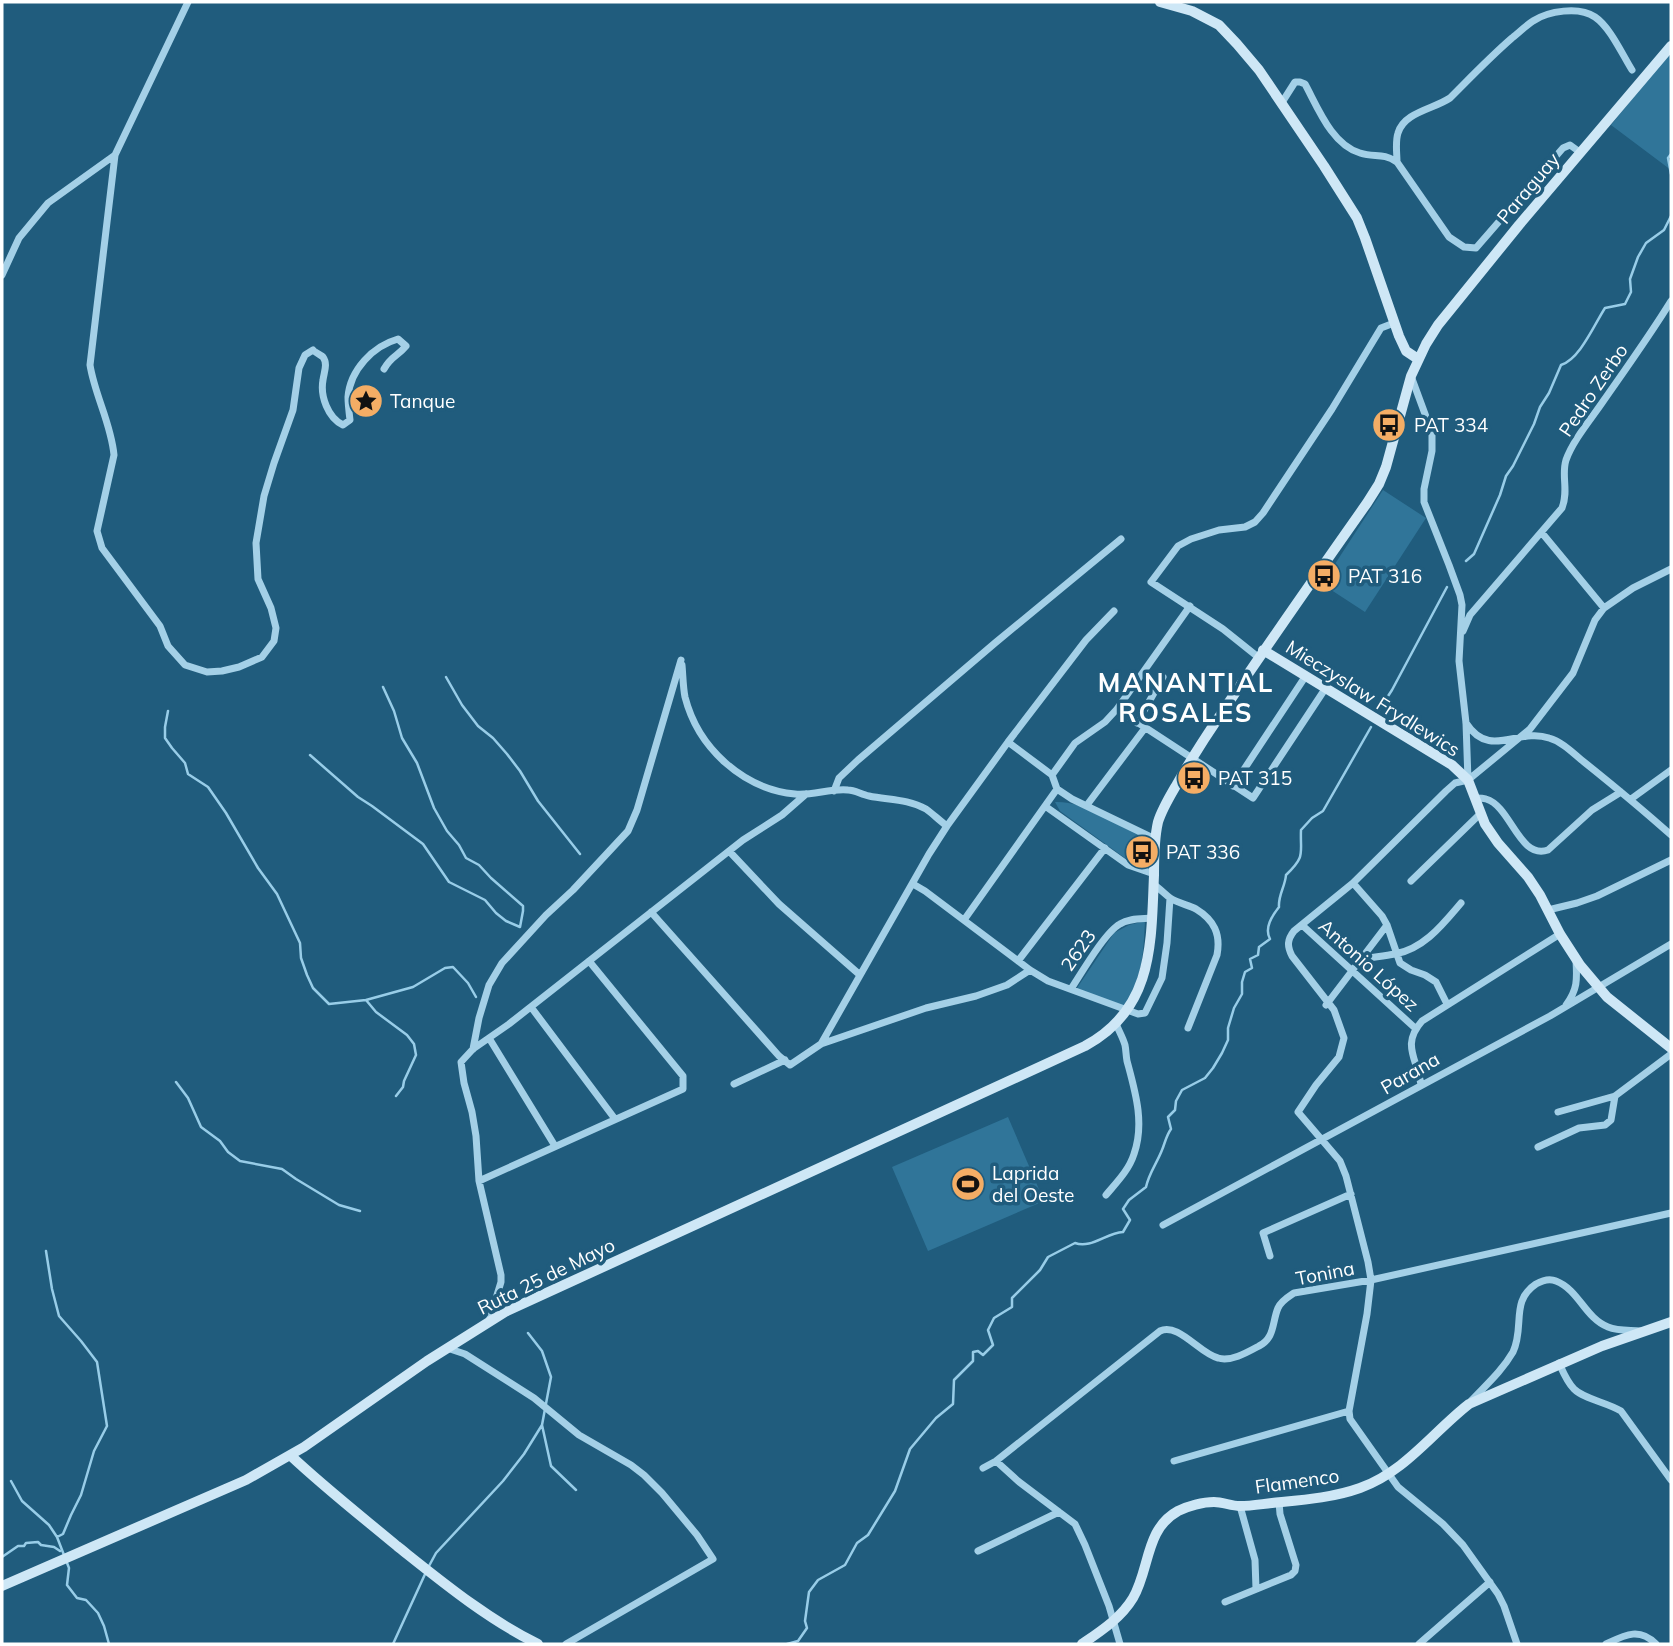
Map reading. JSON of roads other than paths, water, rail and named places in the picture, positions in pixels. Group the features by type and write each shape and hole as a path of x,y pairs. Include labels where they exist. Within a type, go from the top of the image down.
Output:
{"main road":[{"path":"1160,2 1192,11 1219,25 1243,50 1357,218 1406,351 1418,359"},
{"name":"Paraguay","path":"1260,654 1379,484 1411,376 1438,325 1671,46"},
{"name":"Mieczyslaw Frydlewics","path":"1260,654 1305,677 1452,765 1468,780 1485,824 1528,877 1576,959 1598,987 1671,1051"},
{"name":"Ruta 25 de Mayo","path":"2,1586 246,1480 290,1455 489,1321 1102,1037 1127,1011 1146,967 1150,948 1155,839 1159,820 1191,759 1260,654"},
{"name":"Flamenco","path":"1082,1644 1108,1626 1127,1607 1134,1597 1157,1530 1180,1510 1213,1502 1240,1506 1308,1500 1366,1486 1388,1475 1452,1416 1469,1404 1559,1363 1671,1322"},
{"path":"290,1455 325,1488 438,1580 517,1634 538,1644"}],"street":[{"path":"188,2 115,155 90,365 113,443 114,455 97,531 102,548 160,626 168,646 186,665 207,672 239,667 262,657 274,640 276,628 271,608 258,579 256,543 264,496 293,410 299,368 305,355 313,350 322,357 326,367 322,382 324,397 330,413 343,425 350,420 348,396 358,368 385,343 398,339 406,346 399,354 390,358 384,369"},
{"path":"1397,162 1396,140 1398,130 1405,121 1450,98 1533,20 1568,10 1592,15 1604,26 1632,69"},
{"path":"1281,104 1296,82 1305,85 1337,140 1358,153 1388,156 1397,162 1450,237 1464,247 1476,248 1563,148 1570,145 1581,153"},
{"path":"2,275 19,238 48,203 115,155"},
{"name":"Pedro Zerbo","path":"1461,635 1470,615 1562,508 1566,494 1566,461 1571,450 1671,300"},
{"path":"1260,654 1152,582 1178,546 1219,530 1245,527 1255,522 1332,409 1381,328 1394,323"},
{"path":"1411,376 1433,441 1424,502 1462,605 1459,661 1466,723 1468,780"},
{"path":"1542,533 1604,608"},
{"path":"834,791 839,778 858,760 1121,539"},
{"path":"1517,1644 1504,1606 1463,1545 1443,1524 1406,1495 1388,1475 1350,1419 1349,1411 1371,1280 1368,1262 1340,1161 1298,1112 1339,1057 1344,1038 1335,1010 1327,1004 1292,956 1288,947 1289,938 1353,883 1455,783 1468,780 1530,729 1573,673 1595,620 1604,608 1671,569"},
{"path":"1052,775 1075,743 1105,722 1117,709 1190,606"},
{"path":"821,1044 947,826 1086,640 1114,611"},
{"path":"473,1049 489,985 502,963 628,831 637,810 681,660 685,696 691,715 719,757 736,773 771,791 798,795 849,790 914,804 927,810 947,826"},
{"path":"1137,723 1163,677"},
{"path":"1233,786 1305,677"},
{"path":"1117,709 1253,798 1325,689"},
{"path":"1466,723 1474,734 1493,743 1540,736 1558,741 1671,835"},
{"path":"1087,805 1145,729"},
{"path":"1008,742 1052,775 1057,789 1072,799 1155,839"},
{"path":"1631,799 1671,770"},
{"path":"964,920 1057,789"},
{"path":"1475,798 1489,799 1530,849 1541,852 1548,850 1592,810 1622,792"},
{"path":"489,1321 501,1275 479,1181 476,1136 461,1062 473,1049 531,1007 743,839 782,815 806,794"},
{"path":"1045,806 1128,865 1154,879 1170,898 1196,909 1218,933 1217,955 1188,1028"},
{"path":"1411,881 1480,814"},
{"path":"1018,961 1105,848"},
{"path":"729,851 779,904 860,975"},
{"path":"1548,910 1577,904 1597,896 1671,860"},
{"path":"1353,883 1387,925 1400,963 1436,982 1447,1004"},
{"path":"913,884 1048,981 1138,1014 1145,1013 1161,978 1170,898"},
{"path":"1361,958 1396,954 1426,941 1461,903"},
{"path":"651,912 790,1065 821,1044 926,1008 986,993 1007,985 1030,970"},
{"name":"2623","path":"1070,989 1110,932 1131,919 1152,918"},
{"name":"Antonio López","path":"1301,925 1415,1028"},
{"path":"1327,1004 1387,925"},
{"path":"1421,1085 1411,1046 1415,1028 1447,1004 1560,934"},
{"name":"Parana","path":"1163,1225 1565,1007 1671,944"},
{"path":"1565,1007 1577,983 1576,959"},
{"path":"479,1181 683,1089 683,1076 589,961"},
{"path":"531,1007 615,1119"},
{"path":"1106,1195 1124,1174 1134,1155 1139,1135 1134,1083 1116,1024"},
{"path":"489,1038 555,1146"},
{"path":"1558,1112 1615,1096 1671,1051"},
{"path":"734,1084 785,1060"},
{"path":"1538,1147 1579,1128 1605,1125 1611,1120 1615,1096"},
{"path":"1270,1256 1263,1233 1351,1194"},
{"name":"Tonina","path":"983,1468 996,1461 1166,1328 1218,1359 1231,1359 1266,1342 1274,1327 1278,1308 1294,1293 1371,1280 1671,1213"},
{"path":"1469,1404 1506,1364 1517,1342 1522,1297 1528,1289 1543,1280 1559,1281 1573,1292 1591,1316 1602,1324 1610,1328 1644,1331"},
{"path":"447,1348 465,1354 534,1398 579,1435 644,1475 697,1535 713,1559 566,1644"},
{"path":"1559,1363 1569,1382 1580,1394 1609,1404 1620,1411 1671,1480"},
{"path":"1174,1461 1349,1411"},
{"path":"996,1461 1075,1524 1114,1620 1120,1644"},
{"path":"1662,1469 1671,1463"},
{"path":"1225,1602 1295,1571 1296,1564 1280,1514 1279,1502"},
{"path":"1240,1506 1255,1560 1256,1589"},
{"path":"978,1551 1059,1512"},
{"path":"1419,1644 1490,1582"},
{"path":"1606,1644 1622,1636 1634,1634 1648,1636 1656,1644"}],"waterway":[{"path":"1671,154 1668,158 1671,174"},
{"path":"1466,561 1474,554 1506,476 1561,365 1568,362 1580,349 1605,308 1625,304 1631,292 1630,279 1638,257 1646,243 1664,230 1671,216"},
{"path":"1379,710 1447,587"},
{"path":"446,677 462,705 478,726 507,754 538,801 580,854"},
{"path":"310,755 358,797 423,844 449,882 485,900 506,921 520,927 523,906 479,865 466,858 447,831 434,808 417,763 402,738 383,687"},
{"path":"168,711 165,738 185,763 188,774 208,787 277,894 300,943 301,958 313,988 329,1004 366,1000 414,1044 416,1055 403,1087 396,1096"},
{"path":"787,1644 798,1641 807,1628 805,1621 809,1592 818,1580 845,1565 857,1543 868,1535 895,1491 910,1449 936,1418 953,1404 954,1380 973,1361 973,1352 978,1351 983,1355 993,1345 988,1330 994,1318 1012,1307 1012,1298 1040,1270 1048,1257 1075,1243 1087,1244 1123,1232 1130,1220 1123,1209 1129,1200 1146,1187 1171,1129 1168,1117 1175,1110 1182,1090 1205,1078 1228,1040 1228,1028 1242,994 1245,972 1252,968 1250,959 1258,955 1259,947 1270,939 1268,926 1279,907 1286,875 1299,859 1301,830 1323,811 1371,727"},
{"path":"366,1000 413,987 445,968 453,967 468,983 476,997"},
{"path":"176,1082 188,1098 201,1127 240,1161 282,1169 339,1205 360,1211"},
{"path":"46,1251 59,1316 97,1362 107,1426 94,1451 81,1495 63,1534 57,1537"},
{"path":"429,1566 436,1553 503,1481 542,1425 551,1377 542,1351 528,1333"},
{"path":"542,1425 551,1466 576,1490"},
{"path":"11,1481 22,1501 49,1525 57,1537 69,1568 67,1585 77,1598 86,1600 98,1613 109,1644"},
{"path":"2,1557 26,1543 38,1542 60,1551"},
{"path":"393,1644 426,1572"}],"place":[{"name":"Tanque","path":"366,401"},
{"name":"PAT 334","path":"1389,425"},
{"name":"PAT 316","path":"1324,576"},
{"name":"PAT 315","path":"1194,778"},
{"name":"PAT 336","path":"1142,852"},
{"name":"Laprida del Oeste","path":"968,1184"}],"district":[{"name":"MANANTIAL ROSALES","path":"1186,698"}]}
